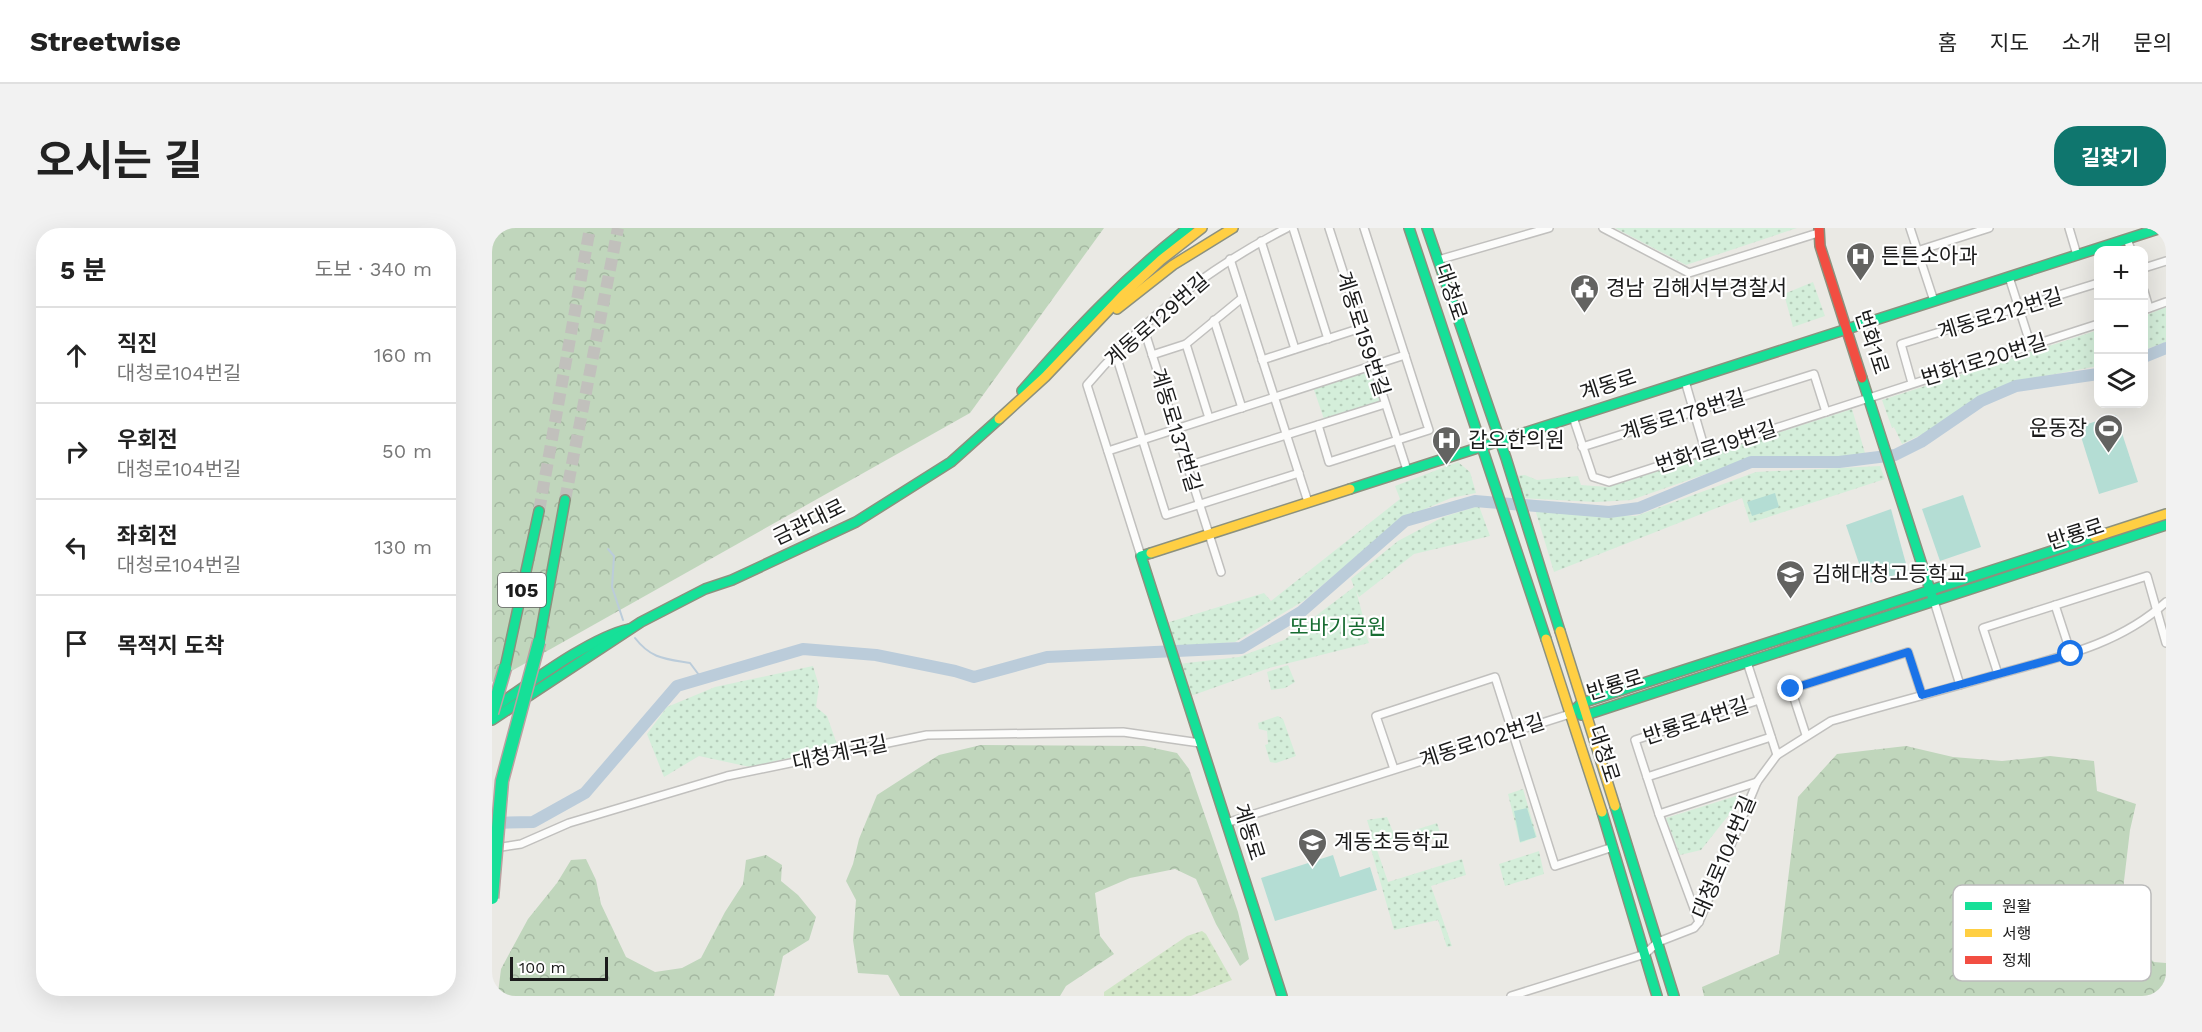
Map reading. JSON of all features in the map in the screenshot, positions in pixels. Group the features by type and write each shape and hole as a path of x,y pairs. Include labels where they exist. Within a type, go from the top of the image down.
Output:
{"main road":[{"name":"금관대로","path":"492,720 641,622 705,589 732,580 856,522 951,462 1045,377 1138,281 1202,228"},
{"path":"1082,337 1167,267 1233,228"},
{"path":"1402,228 1420,262"},
{"name":"대청로","path":"1409,228 1510,526 1613,848 1657,996"},
{"name":"대청로","path":"1428,228 1500,440 1674,996"},
{"name":"계동로","path":"1282,996 1141,556 2077,255 2129,245 2161,228"},
{"name":"금관대로","path":"989,429 1077,327 1113,290 1185,230"},
{"name":"번화1로","path":"1819,230 1847,329 1932,595"},
{"name":"105","path":"492,898 502,781 539,642 565,500"},
{"name":"105","path":"492,711 505,668 539,511"},
{"name":"반룡로","path":"1584,709 1747,662 2166,514"},
{"name":"반룡로","path":"1570,714 1932,595 2166,525"},
{"name":"금관대로","path":"492,711 605,637 615,632 634,628"}],"street":[{"name":"계동로129번길","path":"1141,556 1087,385 1115,352 1143,326 1203,278 1230,259 1287,228"},
{"path":"1293,228 1328,339"},
{"name":"계동로159번길","path":"1329,228 1407,470"},
{"path":"1108,451 1405,355 1364,228"},
{"path":"1436,257 1550,228"},
{"path":"1603,228 1689,273 1819,230"},
{"path":"1910,228 1934,301"},
{"path":"1917,251 1989,228"},
{"path":"2069,228 2077,255"},
{"path":"1261,241 1295,349"},
{"path":"1230,259 1308,502"},
{"path":"2148,267 2166,261"},
{"path":"2009,277 2031,346"},
{"name":"계동로212번길","path":"1912,383 1901,344 2094,284"},
{"name":"계동로137번길","path":"1152,355 1186,344 1242,298"},
{"path":"2148,308 2166,302"},
{"path":"1214,320 1242,408"},
{"name":"번화1로20번길","path":"1869,397 2094,325"},
{"name":"계동로137번길","path":"1143,326 1199,504"},
{"path":"1262,360 1361,328"},
{"path":"1186,344 1209,418"},
{"path":"1115,352 1143,440"},
{"name":"계동로159번길","path":"1318,425 1329,462 1429,430 1405,355"},
{"name":"계동로178번길","path":"1582,447 1814,374 1826,412"},
{"path":"1685,381 1705,450"},
{"name":"번화1로19번길","path":"1582,447 1593,477 1609,482 1869,397"},
{"path":"1187,466 1385,404"},
{"path":"1573,417 1582,447"},
{"name":"계동로137번길","path":"1143,440 1166,515 1299,473"},
{"path":"1199,504 1221,572"},
{"path":"1998,674 1983,628 2147,576 2166,643"},
{"path":"1932,595 1960,685"},
{"name":"대청로104번길","path":"1658,942 1694,928 1699,922 1757,782 1777,755 1806,735 1831,721 2071,654 2116,637 2166,602"},
{"path":"2055,605 2071,654"},
{"path":"1806,735 1791,689 1908,652 1922,695"},
{"path":"1747,662 1777,755"},
{"name":"계동로102번길","path":"1394,769 1376,716 1496,677 1512,732"},
{"name":"반룡로4번길","path":"1699,922 1659,814 1635,740 1759,700"},
{"name":"계동로102번길","path":"1226,823 1570,714"},
{"name":"대청계곡길","path":"492,848 521,844 568,823 727,776 927,735 1123,732 1200,743"},
{"path":"1512,732 1555,866 1613,848"},
{"name":"반룡로4번길","path":"1647,777 1772,737"},
{"path":"1659,814 1757,782"},
{"path":"1511,996 1645,954 1658,942"}],"green space":[{"path":"492,228 1104,228 970,413 492,682"},
{"path":"1615,228 1797,228 1686,265"},
{"path":"1813,282 1825,316 1793,327 1784,294"},
{"path":"2166,307 2166,342 2148,349 2148,314"},
{"path":"2094,331 2094,367 2009,383 1935,428 1902,444 1894,427 1892,428 1882,400"},
{"path":"1372,368 1384,402 1325,422 1313,387"},
{"path":"1852,409 1865,453 1837,458 1752,458 1631,500 1596,502 1520,498 1513,476 1525,475 1537,480 1578,476 1581,485 1608,487"},
{"path":"1458,462 1470,472 1476,493 1451,498 1399,520 1305,600 1235,642 1174,647 1163,624 1264,593 1271,601 1400,499 1395,486"},
{"path":"1880,466 1885,479 1750,523 1742,498 1554,572 1534,506 1574,513 1636,516 1756,472"},
{"name":"또바기공원","path":"1479,506 1490,536 1414,554 1359,597 1356,591 1364,620 1361,621 1369,643 1269,668 1188,697 1178,664 1239,657 1284,640 1354,587 1351,579 1398,541 1443,517"},
{"path":"1288,665 1295,682 1285,688 1271,690 1267,672"},
{"path":"813,666 819,686 816,707 827,716 838,747 750,767 699,756 664,777 647,734 667,707 715,687"},
{"path":"1278,716 1283,719 1296,756 1276,763 1270,762 1265,745 1268,744 1267,731 1259,729 1258,723"},
{"path":"981,745 1144,746 1177,753 1189,769 1238,912 1249,959 1240,966 1216,924 1196,879 1175,869 1130,878 1095,893 1100,936 1114,954 1066,986 1060,996 900,996 888,975 858,973 853,940 856,900 846,881 859,839 877,795 939,755"},
{"path":"1906,746 1953,757 2002,761 2050,756 2094,761 2097,791 2136,804 2130,830 2124,885 1953,885 1953,981 2151,981 2151,960 2166,963 2166,996 1704,996 1702,987 1779,954 1798,797 1837,754"},
{"path":"1523,789 1537,837 1520,843 1508,794"},
{"path":"1739,795 1743,797 1701,850 1680,855 1666,818"},
{"path":"1387,817 1397,842 1377,850 1388,882 1462,859 1466,875 1431,886 1452,946 1447,947 1438,920 1394,930 1369,842 1373,840 1367,820"},
{"path":"1437,823 1441,836 1416,844 1412,831"},
{"path":"1539,851 1544,874 1505,886 1499,864"},
{"path":"766,855 782,865 781,881 798,895 816,917 809,940 783,956 774,996 493,996 498,993 501,969 528,919 557,883 571,860 586,859 596,880 601,904 626,957 655,972 682,968 701,958 725,912 743,884 746,860"},
{"path":"1202,931 1206,934 1232,980 1191,996 1104,996 1104,992 1187,936"}],"shaded area":[{"name":"운동장","path":"2116,415 2138,482 2099,494 2078,427"},
{"path":"1775,493 1779,507 1752,516 1747,502"},
{"path":"1963,495 1981,547 1940,561 1922,509"},
{"path":"1891,509 1908,571 1866,584 1846,525"},
{"path":"1527,808 1536,837 1520,842 1514,811"},
{"path":"1333,855 1340,877 1370,867 1377,890 1275,921 1261,878"}],"waterway":[{"path":"2148,355 2166,348"},
{"path":"492,823 533,822 585,793 677,686 803,649 876,655 974,677 1047,657 1241,648 1301,612 1405,521 1475,501 1609,512 1639,508 1751,462 1839,462 1895,455 1921,442 1981,401 2016,386 2094,375"},
{"path":"608,549 614,556 612,587 623,620"},
{"path":"635,638 653,654 690,663 702,679"}],"tunnel":[{"path":"539,511 590,228"},
{"path":"565,500 618,228"}],"traffic: fast":[{"path":"1022,391 1101,305 1143,265 1188,228"},
{"path":"1409,228 1546,639"},
{"path":"1427,228 1506,458 1560,631"},
{"path":"1350,489 2161,228"},
{"path":"1862,378 1932,596"},
{"path":"492,720 641,622 705,589 732,580 856,522 951,462 999,419"},
{"path":"539,642 565,500"},
{"path":"505,668 539,511"},
{"path":"1581,715 2166,525"},
{"path":"1570,714 1582,703 2095,537"},
{"path":"1151,553 1141,556 1282,996"},
{"path":"492,709 578,652 613,634 629,629"},
{"path":"492,898 502,781 539,642"},
{"path":"492,713 505,668"},
{"path":"1615,806 1674,996"},
{"path":"1602,812 1657,996"}],"traffic: slow":[{"path":"999,419 1045,377 1123,295 1161,260 1202,228"},
{"path":"1117,309 1173,265 1233,228"},
{"path":"1151,553 1350,489"},
{"path":"2095,537 2166,514"},
{"path":"1560,631 1615,806"},
{"path":"1546,639 1602,812"}],"traffic: jam":[{"path":"1819,228 1820,246 1862,378"}],"place":[{"name":"튼튼소아과","path":"1860,282"},
{"name":"경남 김해서부경찰서","path":"1585,314"},
{"name":"운동장","path":"2108,454"},
{"name":"갑오한의원","path":"1447,466"},
{"name":"김해대청고등학교","path":"1791,600"},
{"name":"계동초등학교","path":"1313,868"}],"route":[{"path":"1791,689 1908,652 1922,695 2071,654"}]}
